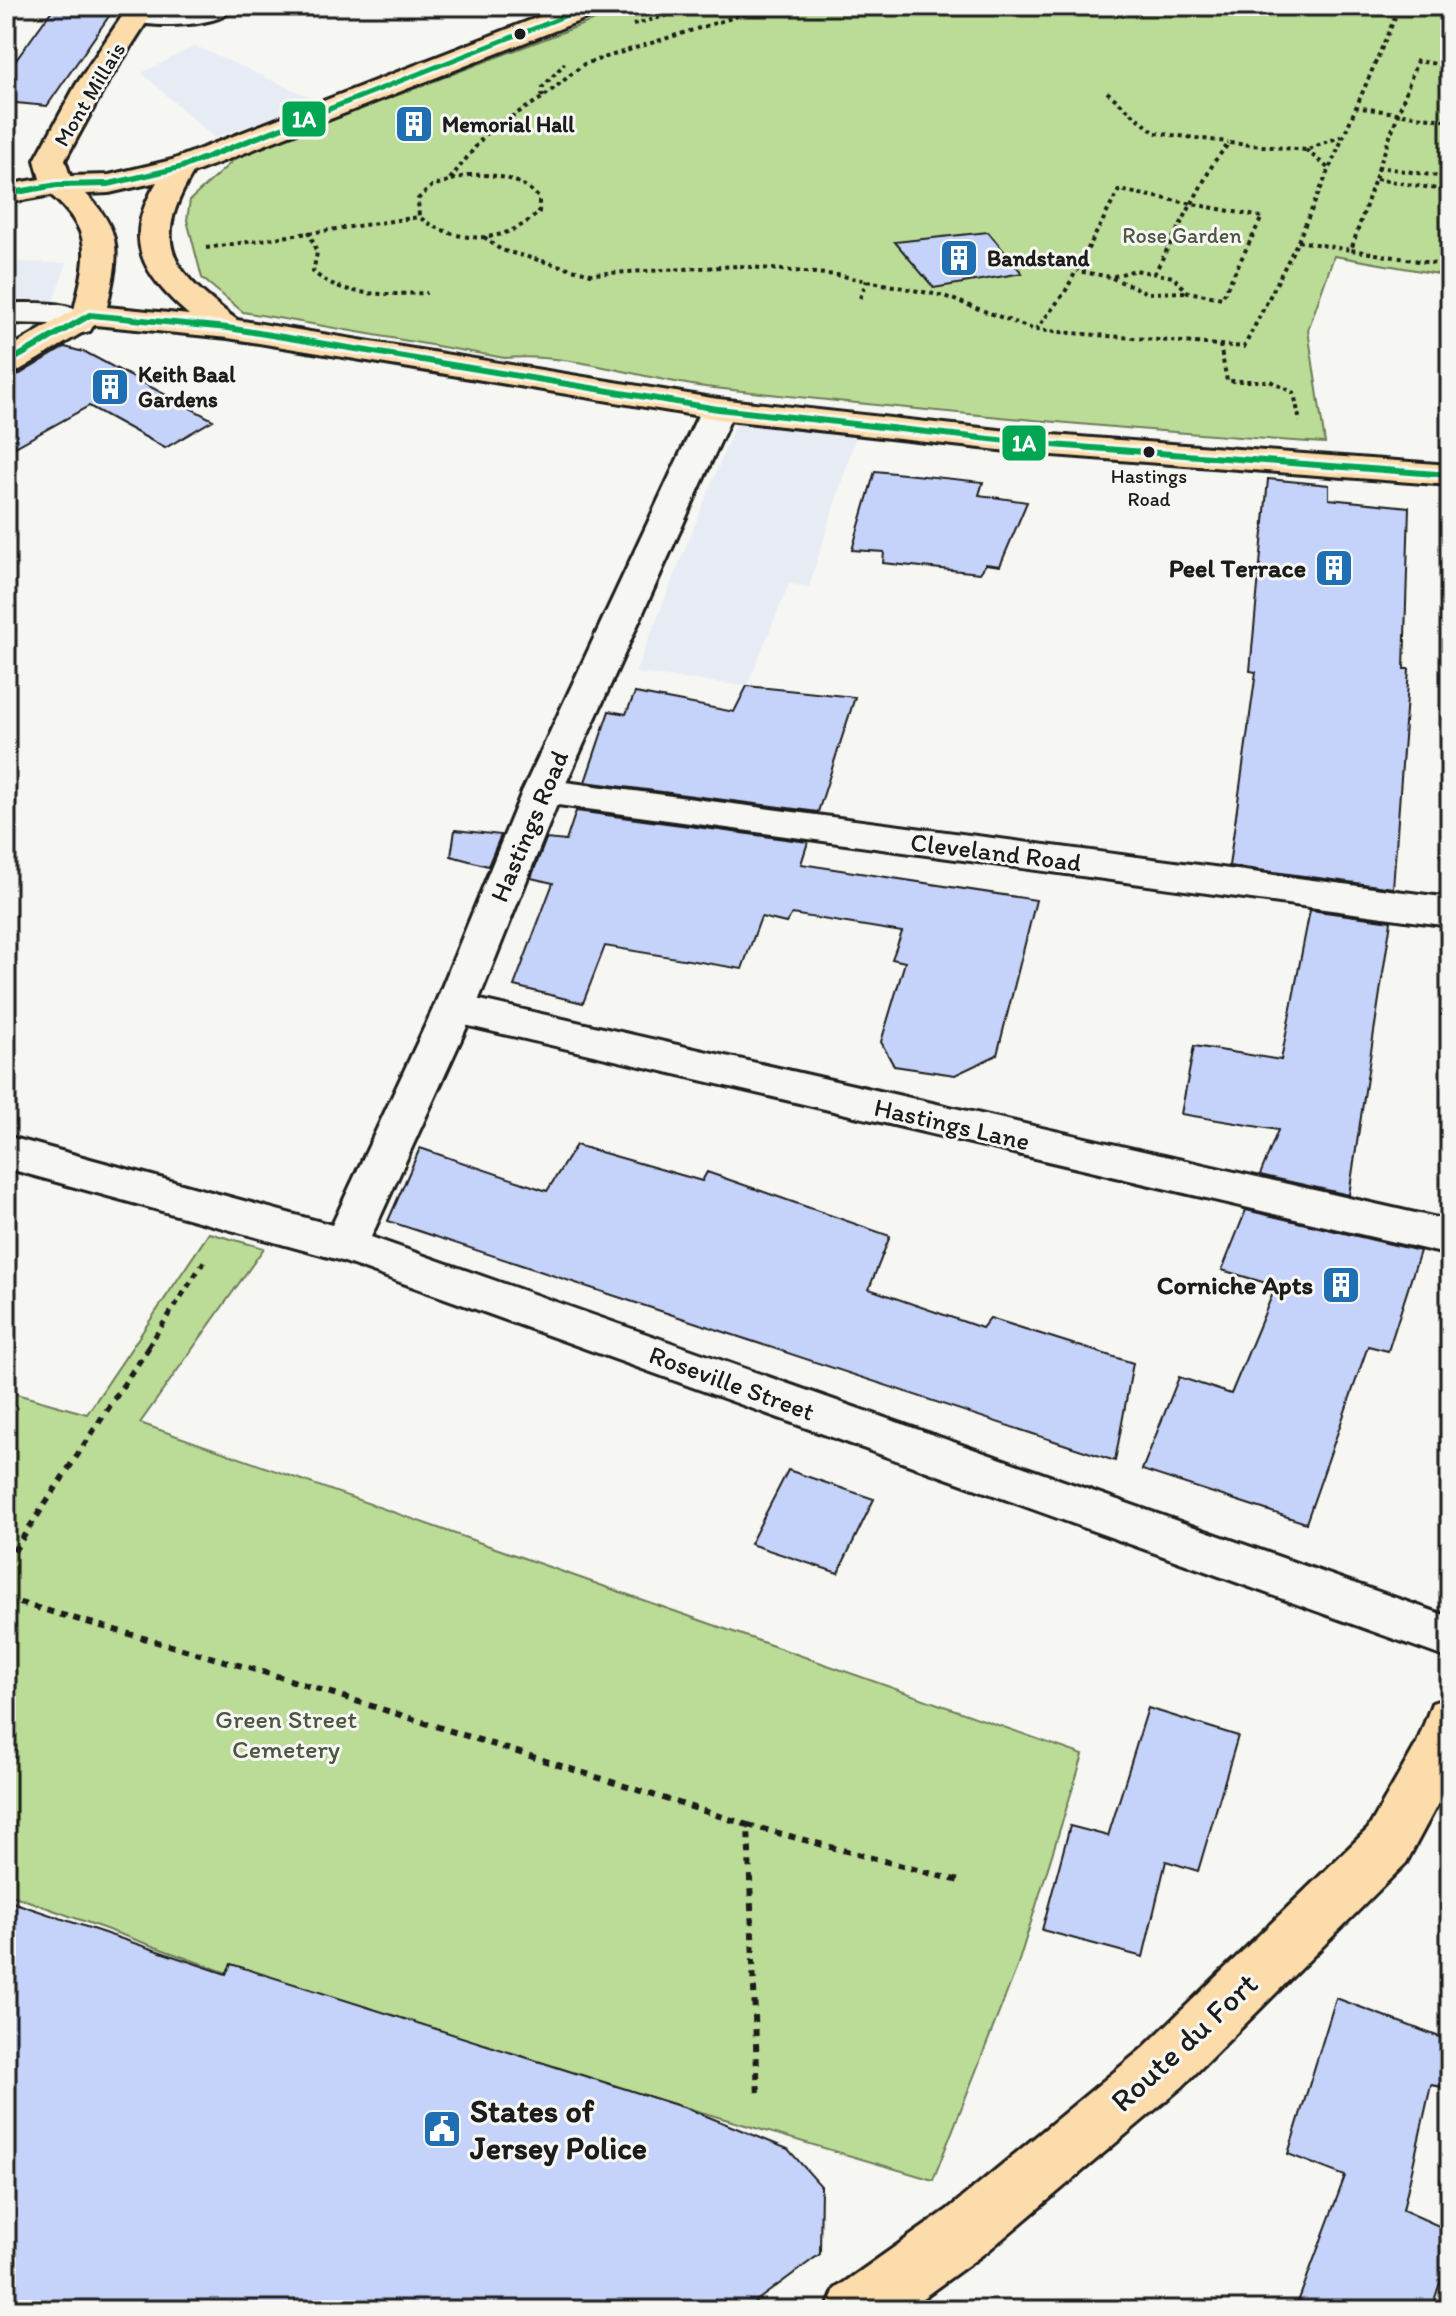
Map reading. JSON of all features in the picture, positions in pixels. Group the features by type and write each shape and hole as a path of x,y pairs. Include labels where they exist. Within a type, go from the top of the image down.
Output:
{"main road":[{"path":"140,11 201,15 222,6"},
{"path":"6,194 57,185 109,184 182,167 592,6"},
{"name":"Mont Millais","path":"57,185 50,160 91,85 140,11"},
{"path":"182,167 160,198 152,222 156,258 177,292 228,328"},
{"path":"6,364 83,320 103,251 98,225 84,206 57,185"},
{"path":"6,313 228,328 718,409 1026,443 1450,475"},
{"name":"Hastings Road","path":"345,1245 454,1009 542,792 718,409"},
{"name":"Cleveland Road","path":"542,792 1450,912"},
{"name":"Hastings Lane","path":"454,1009 1450,1238"},
{"name":"Roseville Street","path":"6,1152 345,1245 1450,1638"},
{"name":"Route du Fort","path":"856,2310 968,2230 1163,2067 1387,1846 1441,1748 1450,1719"}],"path":[{"path":"450,179 488,131 542,98 584,64 770,6"},
{"path":"484,237 501,250 591,274 739,266 867,280 944,296 1035,330 1244,347 1298,241 1400,6"},
{"path":"1351,250 1417,61 1450,66"},
{"path":"1107,92 1155,133 1306,150 1342,136"},
{"path":"1355,107 1450,121"},
{"path":"449,119 488,131"},
{"path":"1154,274 1214,162 1229,143"},
{"path":"1306,150 1328,168"},
{"path":"1379,167 1450,178"},
{"path":"481,174 520,181 539,198 539,212 531,222 516,231 484,237 450,236 432,229 419,217 418,199 432,186 450,179 481,174"},
{"path":"1376,179 1450,191"},
{"path":"1035,330 1065,292 1119,190 1262,217 1222,298 1188,292 1161,296 1127,289 1111,277"},
{"path":"156,258 309,231 419,217"},
{"path":"309,231 317,253 313,272 325,285 356,292 427,293"},
{"path":"1298,241 1450,266"},
{"path":"1077,271 1111,277 1135,270 1173,277 1188,292"},
{"path":"860,298 867,280"},
{"path":"1220,345 1227,381 1270,381 1294,393 1306,463"},
{"path":"6,1563 233,1216"},
{"path":"6,1599 277,1676 748,1825 959,1881"},
{"path":"748,1825 758,2098"}],"shaded area":[{"path":"195,46 319,101 214,138 142,73"},
{"path":"6,262 67,263 52,305 6,305"},
{"path":"736,423 856,436 809,587 789,584 747,686 635,673"}],"green space":[{"name":"Rose Garden","path":"631,6 1450,6 1450,276 1334,256 1308,330 1325,443 943,412 688,384 557,359 505,358 243,312 202,278 187,220 190,200 238,156"},
{"name":"Green Street Cemetery","path":"209,1233 264,1248 140,1423 1083,1755 1017,1967 933,2180 230,1974 6,1893 6,1391 87,1414"}],"building":[{"path":"55,6 116,6 47,106 6,102 6,74"},
{"name":"Bandstand","path":"988,232 1022,273 934,288 895,242"},
{"name":"Keith Baal Gardens","path":"65,347 87,353 213,420 165,448 89,406 6,452 6,377 20,374"},
{"path":"875,471 983,482 979,495 1027,502 1000,566 986,564 980,573 883,563 884,552 852,550"},
{"path":"1268,479 1329,485 1329,499 1409,507 1404,669 1409,669 1393,888 1229,866 1256,672 1250,671"},
{"path":"747,686 855,697 818,812 585,782 609,711 626,714 635,693 734,712"},
{"path":"576,811 808,842 801,864 1036,900 997,1055 955,1075 894,1066 881,1042 905,962 892,959 902,932 792,914 786,923 761,917 742,969 605,946 583,1003 514,986 553,883 531,878 546,839 566,841"},
{"path":"455,830 501,835 488,866 451,856"},
{"path":"1310,910 1391,921 1349,1195 1260,1175 1278,1130 1181,1114 1194,1046 1281,1060"},
{"path":"576,1145 702,1181 707,1172 890,1236 869,1289 982,1328 990,1318 1133,1363 1115,1461 388,1221 420,1148 547,1191"},
{"path":"1246,1210 1420,1251 1388,1351 1368,1346 1306,1523 1142,1470 1179,1377 1231,1394 1276,1286 1222,1270"},
{"path":"788,1470 874,1499 838,1573 750,1544"},
{"path":"1148,1708 1238,1736 1198,1871 1166,1861 1143,1957 1042,1930 1070,1826 1108,1836"},
{"name":"States of Jersey Police","path":"6,1900 226,1974 231,1964 689,2109 788,2149 821,2186 820,2254 744,2310 6,2310"},
{"path":"1336,1998 1450,2041 1442,2087 1431,2085 1403,2210 1450,2231 1450,2252 1431,2310 1295,2310 1345,2176 1288,2154"}],"transit line":[{"name":"1A","path":"6,194 57,185 109,184 182,167 592,6"},
{"name":"1A","path":"6,364 89,315 228,328 718,409 1026,443 1450,475"}],"place":[{"name":"Memorial Hall","path":"414,124"},
{"name":"Bandstand","path":"959,258"},
{"name":"Keith Baal Gardens","path":"110,387"},
{"name":"Hastings Road","path":"1149,452"},
{"name":"Peel Terrace","path":"1334,568"},
{"name":"Corniche Apts","path":"1341,1285"},
{"name":"States of Jersey Police","path":"442,2129"}]}
